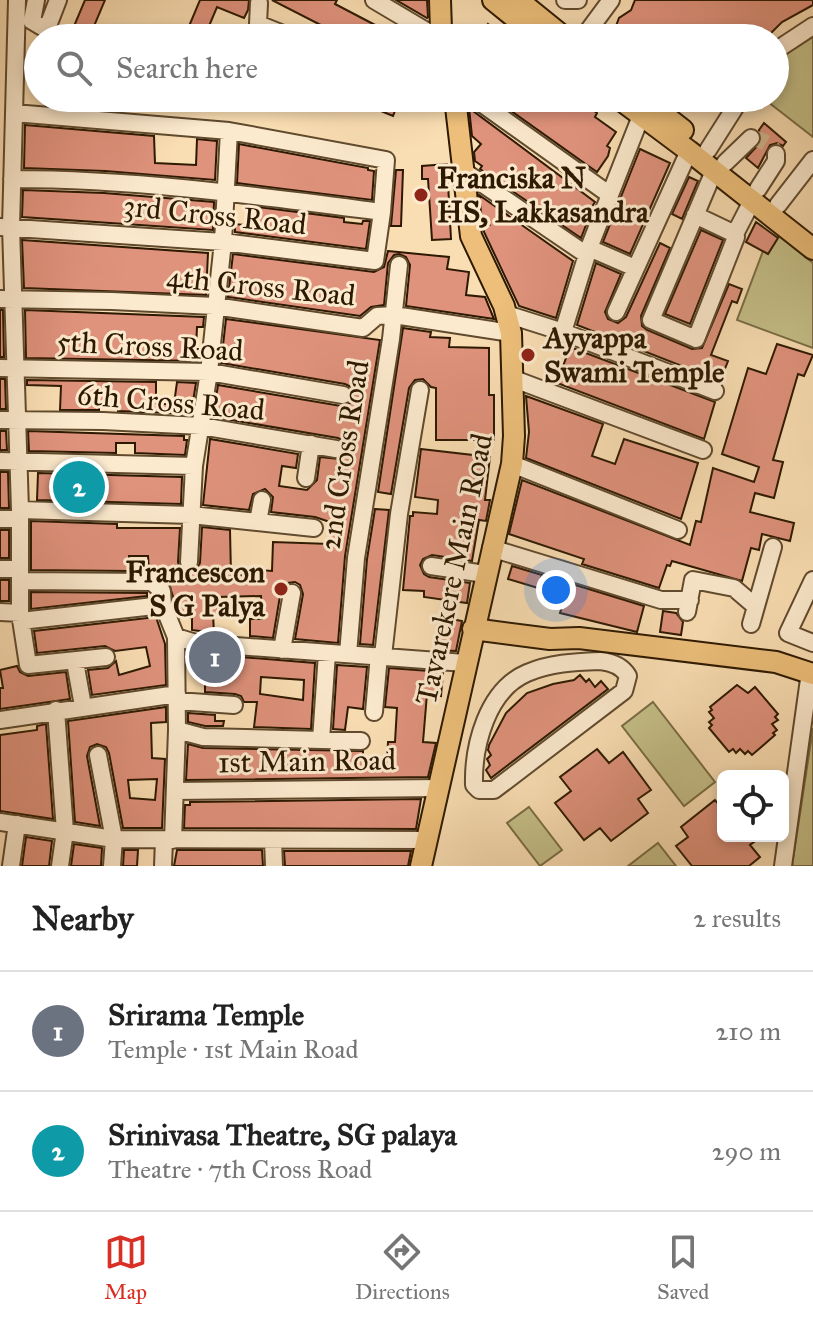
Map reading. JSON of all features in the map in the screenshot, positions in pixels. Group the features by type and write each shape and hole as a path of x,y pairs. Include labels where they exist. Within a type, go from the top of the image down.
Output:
{"main road":[{"path":"440,0 441,24"},
{"path":"448,0 449,24"},
{"path":"493,0 523,24"},
{"path":"518,0 557,24"},
{"name":"Tavarekere Main Road","path":"421,866 512,464 514,379 509,323 471,236 462,170 459,112"},
{"path":"648,112 755,195 813,249"},
{"path":"755,195 778,205 813,233"},
{"path":"474,624 550,639 575,637 600,651 776,662 811,673"}],"street":[{"path":"17,0 14,113 6,227 8,419 18,461 22,662 75,662 106,657"},
{"path":"36,0 32,21 37,24"},
{"path":"49,24 58,0"},
{"path":"374,0 414,24"},
{"path":"565,0 578,0"},
{"path":"590,24 611,0"},
{"path":"258,24 259,3"},
{"path":"789,42 813,26"},
{"path":"479,112 610,195"},
{"path":"563,332 588,252 639,112"},
{"path":"616,312 635,268 699,150 730,112"},
{"path":"8,176 227,192 382,212 386,160 229,131 14,113"},
{"path":"189,562 194,466 209,372 223,242 229,131"},
{"path":"751,138 719,167 695,215 651,320 696,339 735,234 776,160 776,154"},
{"path":"778,205 813,160"},
{"path":"462,170 588,252 635,268"},
{"name":"3rd Cross Road","path":"6,227 223,242 375,261 382,212"},
{"path":"695,215 735,234"},
{"name":"2nd Cross Road","path":"348,654 356,558 399,265"},
{"name":"4th Cross Road","path":"7,298 214,306 363,328 377,316 394,315 509,323 563,332 715,391"},
{"name":"5th Cross Road","path":"8,368 209,372 343,395"},
{"path":"514,379 703,450"},
{"path":"374,712 399,514 420,390"},
{"name":"6th Cross Road","path":"8,419 201,426 336,449"},
{"path":"306,478 311,444"},
{"path":"0,461 194,466"},
{"path":"512,464 678,530"},
{"path":"258,522 262,500"},
{"path":"0,519 20,514 191,515 314,528"},
{"path":"751,624 773,547"},
{"path":"491,548 688,606 693,580 734,588 755,606"},
{"path":"431,566 485,574"},
{"path":"0,569 20,575 152,582 162,591 163,605 176,637 177,698 176,791 163,866"},
{"path":"813,580 788,633 813,643"},
{"path":"282,650 292,593"},
{"path":"0,612 20,617 163,605"},
{"path":"176,637 196,643 465,663"},
{"path":"575,637 576,662"},
{"path":"600,651 610,662 624,669 628,676 624,691 494,790 479,790 474,785 473,761 482,726 499,696 523,674 556,664 576,662 600,651"},
{"path":"321,740 327,653"},
{"path":"75,662 83,706"},
{"path":"783,866 811,673"},
{"path":"0,720 83,706 177,698 234,705"},
{"path":"56,710 65,831 60,866"},
{"path":"177,730 203,737 361,741"},
{"path":"98,755 114,839 112,866"},
{"name":"1st Main Road","path":"176,791 438,788"},
{"path":"11,866 9,823 114,839 427,840"},
{"path":"273,840 274,866"}],"shaded area":[{"path":"813,35 813,137 781,112 789,112 789,50"},
{"path":"779,235 813,263 813,348 737,320 763,251 768,254"},
{"path":"653,702 715,782 684,806 622,726"},
{"path":"813,728 813,866 792,866"},
{"path":"529,807 562,850 540,866 507,823"},
{"path":"658,843 676,866 628,866"}],"building":[{"path":"85,0 105,0 95,24 75,24"},
{"path":"200,0 249,0 244,18 217,7 210,24 190,24"},
{"path":"272,0 337,0 335,4 373,24 319,24"},
{"path":"396,0 427,0 428,17 427,18"},
{"path":"635,0 813,0 813,5 780,24 617,24 619,18 631,10"},
{"path":"469,112 474,112 595,202 582,222 586,225 581,238 480,169 482,166 475,161 474,152 481,144 472,136"},
{"path":"513,112 597,113 595,117 616,132 607,146 610,148 608,156 597,172"},
{"path":"764,123 786,142 783,146 777,143 770,145 758,168 746,158 761,142 759,130"},
{"path":"25,125 154,136 155,163 196,165 197,139 217,141 215,180 24,168"},
{"path":"239,144 368,168 374,171 372,200 237,183"},
{"path":"640,149 670,163 630,254 603,242"},
{"path":"447,164 451,239 432,240 428,179 422,179 422,166"},
{"path":"396,170 403,170 401,226 391,226"},
{"path":"689,177 698,181 682,219 672,214"},
{"path":"23,190 214,202 213,230 22,217"},
{"path":"479,195 573,261 556,318 519,306 484,232 483,227 489,225 482,221"},
{"path":"258,207 344,218 344,222 362,224 363,221 370,221 366,249 235,232 235,224 255,226"},
{"path":"756,222 778,238 768,254 746,242"},
{"path":"701,230 723,240 690,324 665,314"},
{"path":"22,240 208,253 206,295 24,288"},
{"path":"660,243 670,248 641,316 642,326 647,330 692,349 702,348 729,284 742,289 737,303 732,301 711,355 728,361 720,381 577,325 596,263 621,274 605,312 608,319 618,323 626,317"},
{"path":"388,251 449,257 447,269 469,272 466,295 485,297 494,319 406,306 410,265 406,257 399,254 388,263 384,305 371,307 360,316 228,297 233,254 374,272 384,267"},
{"path":"0,310 3,310 4,357 0,357"},
{"path":"25,310 204,317 203,327 197,327 199,361 26,358"},
{"path":"226,319 380,340 345,556 338,643 295,639 303,594 300,585 295,582 288,583 281,590 273,638 250,636 250,619 262,619 261,596 217,597 218,614 213,614 214,633 192,630 192,618 180,618 167,578 149,571 148,556 129,556 129,571 31,570 31,521 117,524 117,528 180,528 178,562 180,568 188,573 195,571 200,563 202,527 230,530 231,575 260,575 260,570 272,571 273,542 330,544 330,522 315,517 271,512 273,497 265,489 253,494 249,510 203,505 210,439 298,454 296,468 282,466 279,486 307,490 317,480 320,457 339,459 347,450 344,441 338,438 213,417 218,385 341,406 351,403 354,396 351,387 345,384 221,363"},
{"path":"403,328 431,332 430,337 450,338 449,347 489,348 489,395 494,395 494,440 436,440 436,388 423,379 415,380 409,388 391,494 378,492"},
{"path":"777,344 813,355 804,376 798,374 773,460 783,462 774,498 755,493 750,512 794,523 790,541 762,534 759,550 751,548 742,581 672,561 670,566 667,565 659,588 582,564 584,559 509,534 522,480 690,545 696,521 701,522 713,468 754,482 759,467 722,454 748,368 766,374"},
{"path":"570,347 715,402 704,439 557,383"},
{"path":"0,379 5,379 6,409 0,409"},
{"path":"27,380 156,382 156,404 174,404 177,382 196,383 191,414 118,411 118,402 99,402 99,410 60,410 61,386 27,385"},
{"path":"526,396 603,424 592,456 615,464 624,439 698,463 681,519 526,458 529,432"},
{"path":"0,431 6,431 7,450 0,450"},
{"path":"28,431 184,436 187,440 185,455 135,453 135,443 116,443 116,453 29,451"},
{"path":"421,449 490,457 485,500 490,500 486,521 479,520 472,561 432,555 423,559 420,565 429,577 470,583 467,603 424,597 424,591 403,590 410,516 413,512 437,514 438,500 415,497"},
{"path":"0,472 8,472 9,508 0,508"},
{"path":"38,473 182,477 181,504 37,500"},
{"path":"375,509 389,510 373,645 360,644 367,559"},
{"path":"0,530 9,530 9,558 0,558"},
{"path":"512,566 542,575 538,588 508,579"},
{"path":"0,580 9,580 9,601 0,601"},
{"path":"569,583 644,606 637,632 560,613"},
{"path":"31,592 147,593 147,596 31,609"},
{"path":"663,611 676,613 683,622 681,635 660,632"},
{"path":"156,617 165,644 166,685 92,695 88,670 108,668 116,661 119,675 150,666 146,647 115,651 105,646 37,653 34,631"},
{"path":"441,617 462,621 456,651 434,650"},
{"path":"216,655 315,663 311,729 254,727 257,702 244,702 241,696 235,694 205,692 205,684 214,684","holes":["261,677 304,680 303,700 260,694"]},
{"path":"337,665 367,667 363,709 348,707 345,730 333,729"},
{"path":"17,666 20,672 28,676 66,672 70,699 0,709 0,688 3,688 0,670"},
{"path":"389,668 443,672 441,696 427,694 423,742 436,743 428,777 186,780 188,744 203,748 363,751 363,763 387,762 388,742 395,742 397,708 385,707"},
{"path":"580,675 586,682 589,679 595,687 601,681 608,689 491,778 486,770 490,765 487,759 491,755 489,745 506,713 527,693 574,680"},
{"path":"737,685 748,693 755,687 778,714 775,717 778,720 772,724 777,730 773,733 775,735 752,755 740,749 736,753 733,749 729,752 709,728 712,725 709,722 714,718 709,712 712,710 710,707"},
{"path":"166,707 166,722 151,723 152,758 165,759 162,828 123,828 109,753 106,747 97,744 90,747 87,756 100,826 75,822 68,721","holes":["157,779 155,800 130,798 128,780"]},
{"path":"188,713 215,715 215,721 224,721 223,726 188,722"},
{"path":"46,724 53,819 0,811 0,735 37,730 37,726"},
{"path":"597,749 609,763 623,752 651,790 638,799 648,813 611,841 600,828 584,840 555,803 571,791 560,777"},
{"path":"421,799 416,829 184,828 185,805 190,805 190,802"},
{"path":"715,800 717,842 754,842 750,845 760,857 749,866 692,866 676,846 688,837 681,827"},
{"path":"26,837 52,841 49,866 22,866"},
{"path":"74,844 102,848 101,866 71,866"},
{"path":"124,850 138,850 137,866 123,866"},
{"path":"177,850 262,850 263,866 174,866"},
{"path":"284,851 411,851 408,866 285,866"}],"tunnel":[{"path":"751,138 766,143 776,154"}],"place":[{"name":"Franciska N HS, Lakkasandra","path":"421,195"},
{"name":"Ayyappa Swami Temple","path":"528,355"},
{"name":"Srinivasa Theatre, SG palaya","path":"79,487"},
{"name":"Francescon S G Palya","path":"281,589"},
{"name":"Srirama Temple","path":"215,657"}]}
